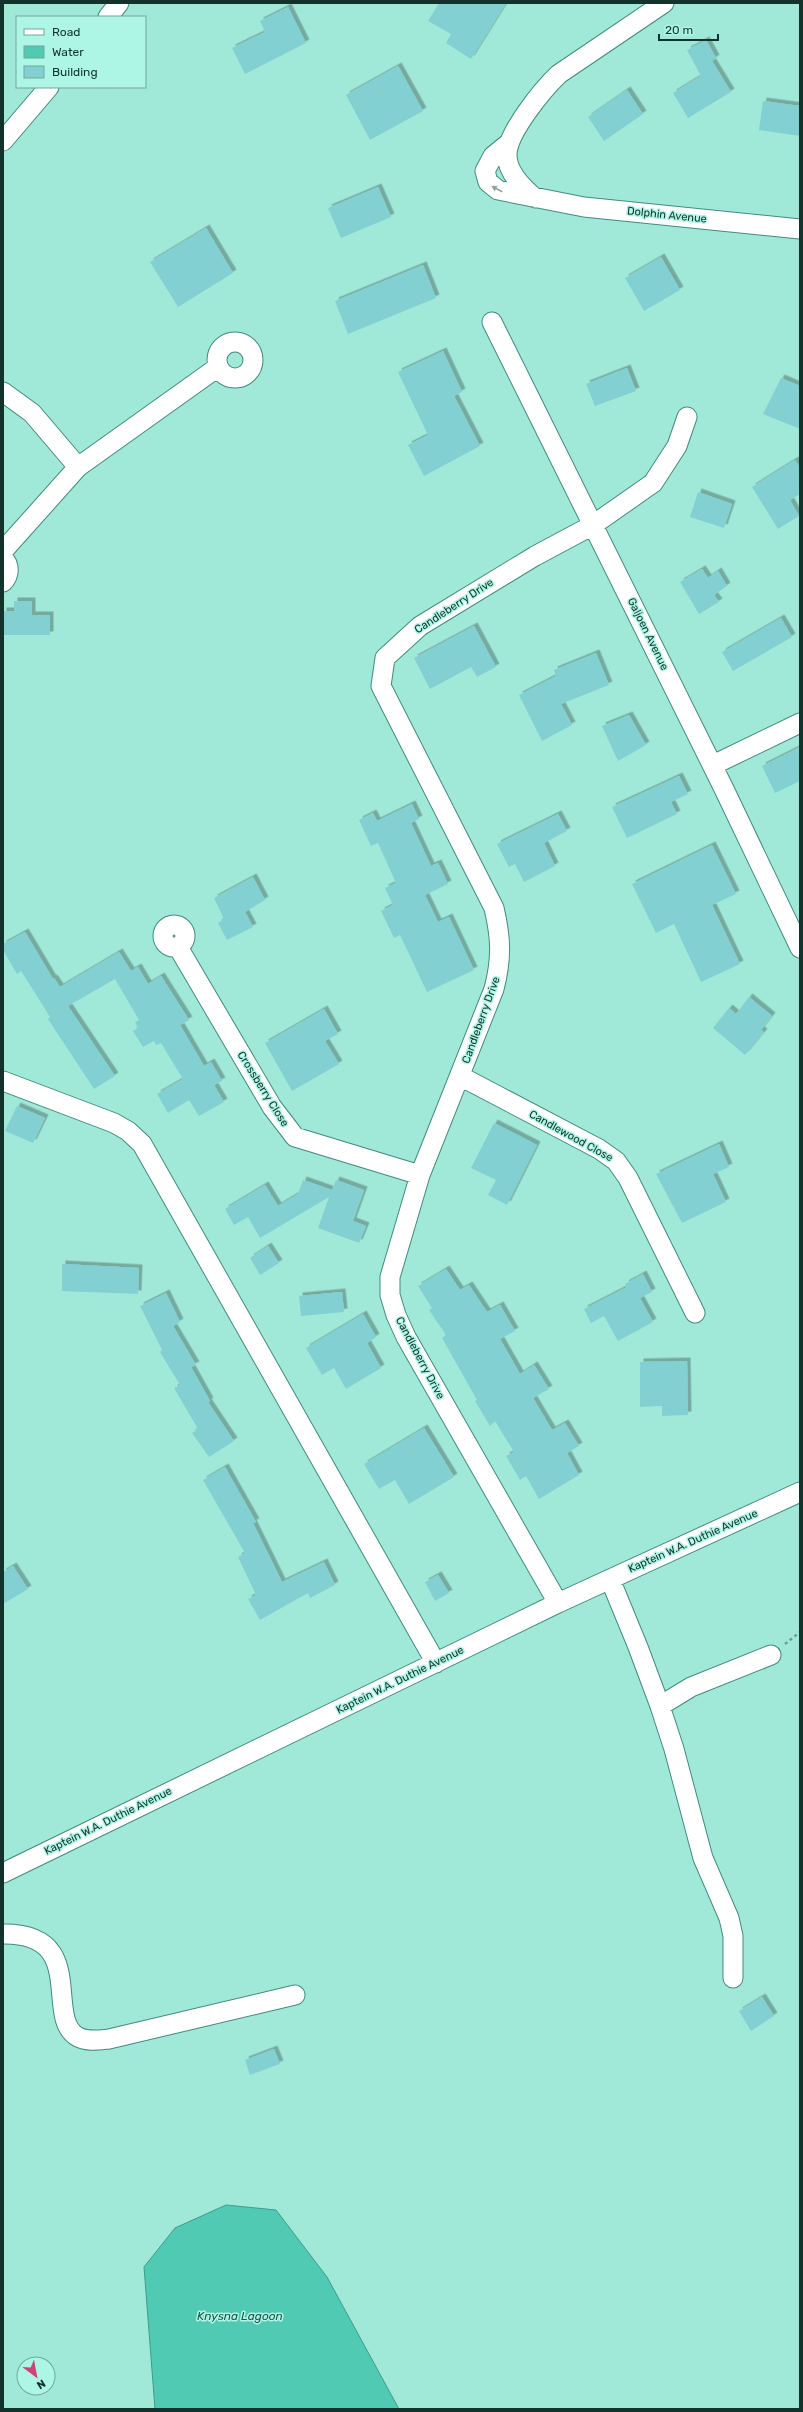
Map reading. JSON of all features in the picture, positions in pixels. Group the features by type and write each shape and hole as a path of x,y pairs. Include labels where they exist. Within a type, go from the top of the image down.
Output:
{"street":[{"path":"109,16 120,3"},
{"name":"Dolphin Avenue","path":"664,3 559,74 544,88 530,107 509,143 493,156 487,165 485,171 488,182 498,190 584,207 800,230"},
{"path":"3,141 48,88"},
{"path":"509,143 507,156 512,171 525,189 535,198"},
{"name":"Galjoen Avenue","path":"492,322 713,765 800,948"},
{"path":"3,551 78,467 218,368"},
{"path":"3,392 32,413 78,467"},
{"name":"Candleberry Drive","path":"558,1603 396,1315 390,1295 390,1277 420,1174 494,989 500,965 500,936 494,908 381,686 386,658 420,626 535,556 593,525 653,483 677,446 687,417"},
{"path":"3,558 8,565 9,572 3,582"},
{"path":"713,765 800,723"},
{"name":"Crossberry Close","path":"178,946 272,1107 295,1137 420,1174"},
{"name":"Candlewood Close","path":"460,1076 599,1150 616,1161 628,1178 695,1313"},
{"path":"3,1081 114,1123 128,1131 142,1144 436,1663"},
{"name":"Kaptein W.A. Duthie Avenue","path":"3,1873 266,1743 436,1663 558,1603 800,1492"},
{"path":"610,1579 660,1706 674,1749 703,1858 729,1918 733,1936 733,1978"},
{"path":"660,1706 691,1687 771,1655"},
{"path":"3,1934 12,1934 34,1940 46,1947 55,1958 62,1983 65,2021 69,2029 78,2037 91,2040 109,2039 295,1995"}],"water":[{"name":"Knysna Lagoon","path":"226,2205 276,2210 327,2277 399,2409 155,2409 144,2267 175,2228"}],"building":[{"path":"439,3 506,3 471,59 446,43 451,34 428,21"},
{"path":"288,7 306,43 245,74 232,48 265,32 260,21"},
{"path":"706,40 716,58 712,61 731,92 688,118 673,93 701,76 687,50"},
{"path":"398,66 423,111 370,140 346,95"},
{"path":"627,90 643,114 604,141 588,117"},
{"path":"763,101 800,106 800,136 759,130"},
{"path":"378,187 391,217 341,238 328,208"},
{"path":"206,228 233,273 178,307 150,262"},
{"path":"661,257 680,290 644,311 625,278"},
{"path":"423,265 436,298 348,334 335,301"},
{"path":"443,351 462,392 454,396 480,446 424,476 408,445 428,435 398,372"},
{"path":"627,368 636,391 595,406 586,384"},
{"path":"781,378 800,386 800,429 763,414"},
{"path":"795,460 800,468 800,494 790,500 799,516 778,529 752,487"},
{"path":"698,492 732,504 724,528 690,517"},
{"path":"702,569 708,578 718,571 727,586 714,595 719,602 699,614 680,582"},
{"path":"14,601 32,601 32,615 50,615 50,635 3,635 3,611 14,611"},
{"path":"781,618 792,637 733,671 722,652"},
{"path":"474,626 496,667 477,677 471,667 430,689 414,658"},
{"path":"596,653 609,685 561,704 572,725 542,741 519,695 556,676 554,670"},
{"path":"629,715 646,745 618,761 602,726"},
{"path":"800,747 800,781 775,793 762,766"},
{"path":"679,776 688,794 671,802 677,814 627,838 612,807"},
{"path":"412,804 419,819 411,823 431,866 438,863 448,884 425,895 438,922 449,917 474,970 427,992 400,935 394,938 381,911 393,905 385,888 396,883 378,843 371,846 359,820 373,813 377,821"},
{"path":"558,814 567,831 544,843 555,866 524,882 515,864 509,867 497,844"},
{"path":"712,845 736,894 712,905 740,964 701,982 674,924 656,933 632,884"},
{"path":"253,877 265,900 245,912 253,927 227,940 218,923 224,919 214,898"},
{"path":"25,932 53,979 54,978 60,987 119,952 131,971 138,967 148,984 161,976 189,1020 180,1025 204,1066 211,1062 222,1081 214,1085 224,1102 199,1116 189,1100 168,1113 157,1094 183,1079 161,1043 156,1045 154,1041 143,1047 133,1031 138,1028 135,1022 139,1020 115,979 68,1006 115,1076 94,1089 48,1019 50,1017 21,971 17,974 3,950 3,944"},
{"path":"749,997 772,1016 761,1030 764,1032 745,1055 713,1028 729,1008 736,1014"},
{"path":"324,1009 338,1034 325,1041 339,1064 292,1091 265,1043"},
{"path":"17,1106 45,1118 33,1143 5,1131"},
{"path":"494,1123 537,1145 507,1205 488,1195 496,1180 471,1168"},
{"path":"719,1144 729,1167 713,1174 726,1202 682,1223 656,1174"},
{"path":"303,1180 332,1190 336,1180 364,1190 353,1221 366,1226 359,1243 318,1228 329,1197 260,1238 248,1217 234,1225 225,1209 265,1185 278,1206 298,1194"},
{"path":"268,1246 279,1263 260,1275 250,1258"},
{"path":"62,1264 139,1268 138,1294 62,1291"},
{"path":"446,1269 460,1290 469,1285 487,1312 500,1305 515,1331 500,1339 520,1374 534,1365 549,1389 533,1398 552,1430 565,1423 579,1446 567,1453 579,1475 539,1499 526,1476 520,1480 506,1456 514,1452 495,1421 490,1426 475,1401 477,1400 442,1338 446,1335 429,1310 432,1308 418,1286"},
{"path":"643,1274 652,1292 640,1298 653,1322 618,1341 604,1316 591,1323 584,1309 627,1287 625,1284"},
{"path":"342,1292 344,1312 301,1316 299,1296"},
{"path":"166,1293 180,1322 173,1326 196,1365 191,1367 210,1401 208,1402 234,1441 209,1457 192,1433 198,1429 174,1388 180,1385 160,1352 162,1350 140,1306"},
{"path":"363,1314 376,1337 367,1343 381,1368 346,1389 334,1368 322,1375 306,1348"},
{"path":"687,1361 688,1415 662,1416 662,1406 640,1407 640,1362"},
{"path":"424,1428 454,1477 409,1504 395,1480 379,1489 364,1464"},
{"path":"225,1467 256,1522 253,1523 282,1582 324,1562 335,1585 310,1598 308,1593 260,1620 248,1599 256,1595 238,1557 245,1553 203,1480"},
{"path":"13,1566 28,1589 3,1604 3,1572"},
{"path":"438,1575 449,1593 435,1601 425,1582"},
{"path":"762,1997 774,2016 751,2031 739,2011"},
{"path":"274,2049 280,2064 250,2075 245,2060"}]}
